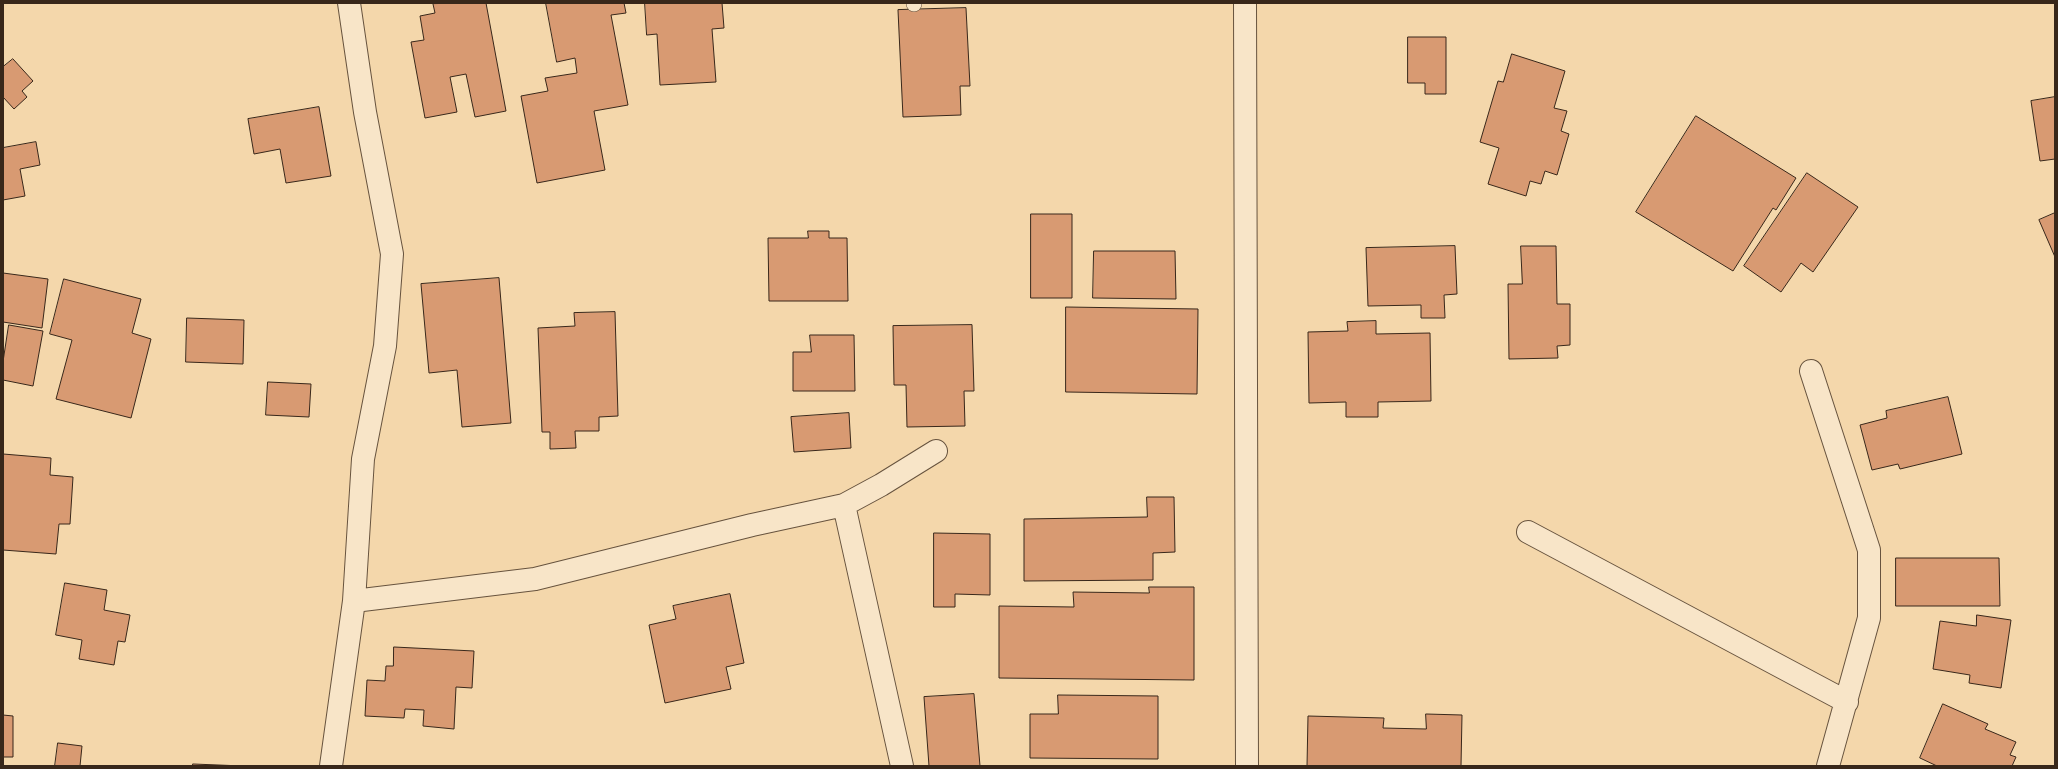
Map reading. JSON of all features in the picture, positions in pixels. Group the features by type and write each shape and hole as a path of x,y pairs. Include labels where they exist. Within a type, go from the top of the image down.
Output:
{"street":[{"path":"331,766 354,601 364,459 386,346 392,254 365,112 349,3"},
{"path":"1245,3 1247,766"},
{"path":"1811,371 1869,550 1869,618 1847,702 1828,766"},
{"path":"354,601 535,579 752,525 844,505 881,486 936,451"},
{"path":"844,505 902,766"},
{"path":"1528,532 1847,702"}],"building":[{"path":"486,3 506,111 475,117 466,74 450,77 457,112 425,118 411,42 424,40 420,16 435,13 433,4"},
{"path":"546,3 624,3 626,13 611,15 628,105 594,111 605,170 537,183 521,96 548,91 545,78 577,73 575,58 557,62"},
{"path":"645,3 722,3 724,28 712,29 716,82 660,85 657,34 647,35"},
{"path":"966,8 970,86 960,86 961,115 903,117 898,10"},
{"path":"1408,37 1446,37 1446,94 1425,94 1425,83 1408,83"},
{"path":"1512,54 1565,71 1554,108 1567,111 1561,131 1569,134 1557,175 1545,171 1541,184 1530,181 1526,196 1488,184 1499,148 1480,142 1498,81 1503,82"},
{"path":"13,59 33,81 22,91 27,97 14,109 3,97 3,67"},
{"path":"2055,97 2055,159 2040,161 2031,101"},
{"path":"319,107 331,176 286,183 280,149 254,154 248,119"},
{"path":"1696,116 1796,178 1776,210 1773,208 1733,271 1636,212"},
{"path":"36,142 40,165 20,169 25,196 3,200 3,148"},
{"path":"1807,173 1858,207 1813,272 1801,263 1781,292 1744,266"},
{"path":"2055,213 2055,257 2039,220"},
{"path":"1031,214 1072,214 1072,298 1031,298"},
{"path":"808,231 829,231 829,238 847,238 848,301 769,301 768,238 808,238"},
{"path":"1455,246 1457,294 1444,295 1445,318 1421,318 1421,305 1368,306 1366,248"},
{"path":"1521,246 1556,246 1557,304 1570,304 1570,345 1557,346 1558,358 1509,359 1508,284 1522,284"},
{"path":"1094,251 1175,251 1176,299 1093,298"},
{"path":"3,273 48,279 42,328 3,322"},
{"path":"499,278 511,423 462,427 457,370 429,373 421,284"},
{"path":"64,279 141,299 132,333 151,339 131,418 56,399 72,340 50,334"},
{"path":"1066,307 1198,309 1197,394 1066,392"},
{"path":"615,312 618,416 599,417 599,431 575,431 576,448 550,449 550,432 542,432 538,328 575,326 574,313"},
{"path":"187,318 244,320 243,364 186,362"},
{"path":"1376,321 1376,334 1430,333 1431,401 1378,402 1378,417 1346,417 1346,402 1309,403 1308,332 1348,331 1347,322"},
{"path":"9,325 43,331 33,386 3,380 3,362"},
{"path":"972,325 974,391 964,391 965,426 907,427 906,385 894,385 893,326"},
{"path":"810,335 854,335 855,391 793,391 793,352 811,352"},
{"path":"268,382 311,384 309,417 266,415"},
{"path":"1948,397 1962,454 1900,469 1898,464 1872,470 1860,425 1887,418 1886,411"},
{"path":"849,413 851,448 794,452 791,417"},
{"path":"3,454 51,458 50,475 73,477 70,524 59,524 56,554 3,550"},
{"path":"1147,497 1174,497 1175,552 1153,553 1153,580 1024,581 1024,519 1147,517"},
{"path":"934,533 990,534 990,595 955,594 955,607 934,607"},
{"path":"1896,558 1999,558 2000,606 1896,606"},
{"path":"65,583 107,590 104,610 130,615 125,642 118,641 114,665 79,659 82,640 56,635"},
{"path":"1149,587 1194,587 1194,680 999,678 999,606 1074,607 1073,592 1149,593"},
{"path":"730,594 744,663 726,667 731,689 665,703 649,625 676,619 673,606"},
{"path":"1977,615 2011,620 2001,688 1969,683 1970,675 1933,669 1940,621 1976,626"},
{"path":"394,647 474,651 472,688 456,687 454,729 423,726 424,710 405,709 404,718 365,716 367,680 385,681 386,666 393,666"},
{"path":"974,694 980,766 929,766 924,697"},
{"path":"1058,695 1158,696 1158,759 1030,758 1030,714 1058,714"},
{"path":"1943,704 1988,724 1985,729 2016,742 2010,755 2016,757 2012,766 1937,766 1920,758"},
{"path":"1426,714 1462,715 1461,766 1307,766 1308,716 1384,718 1383,728 1426,729"},
{"path":"3,715 13,716 13,757 3,757"},
{"path":"58,743 82,746 80,766 55,766"},
{"path":"193,764 243,766 193,766"}]}
